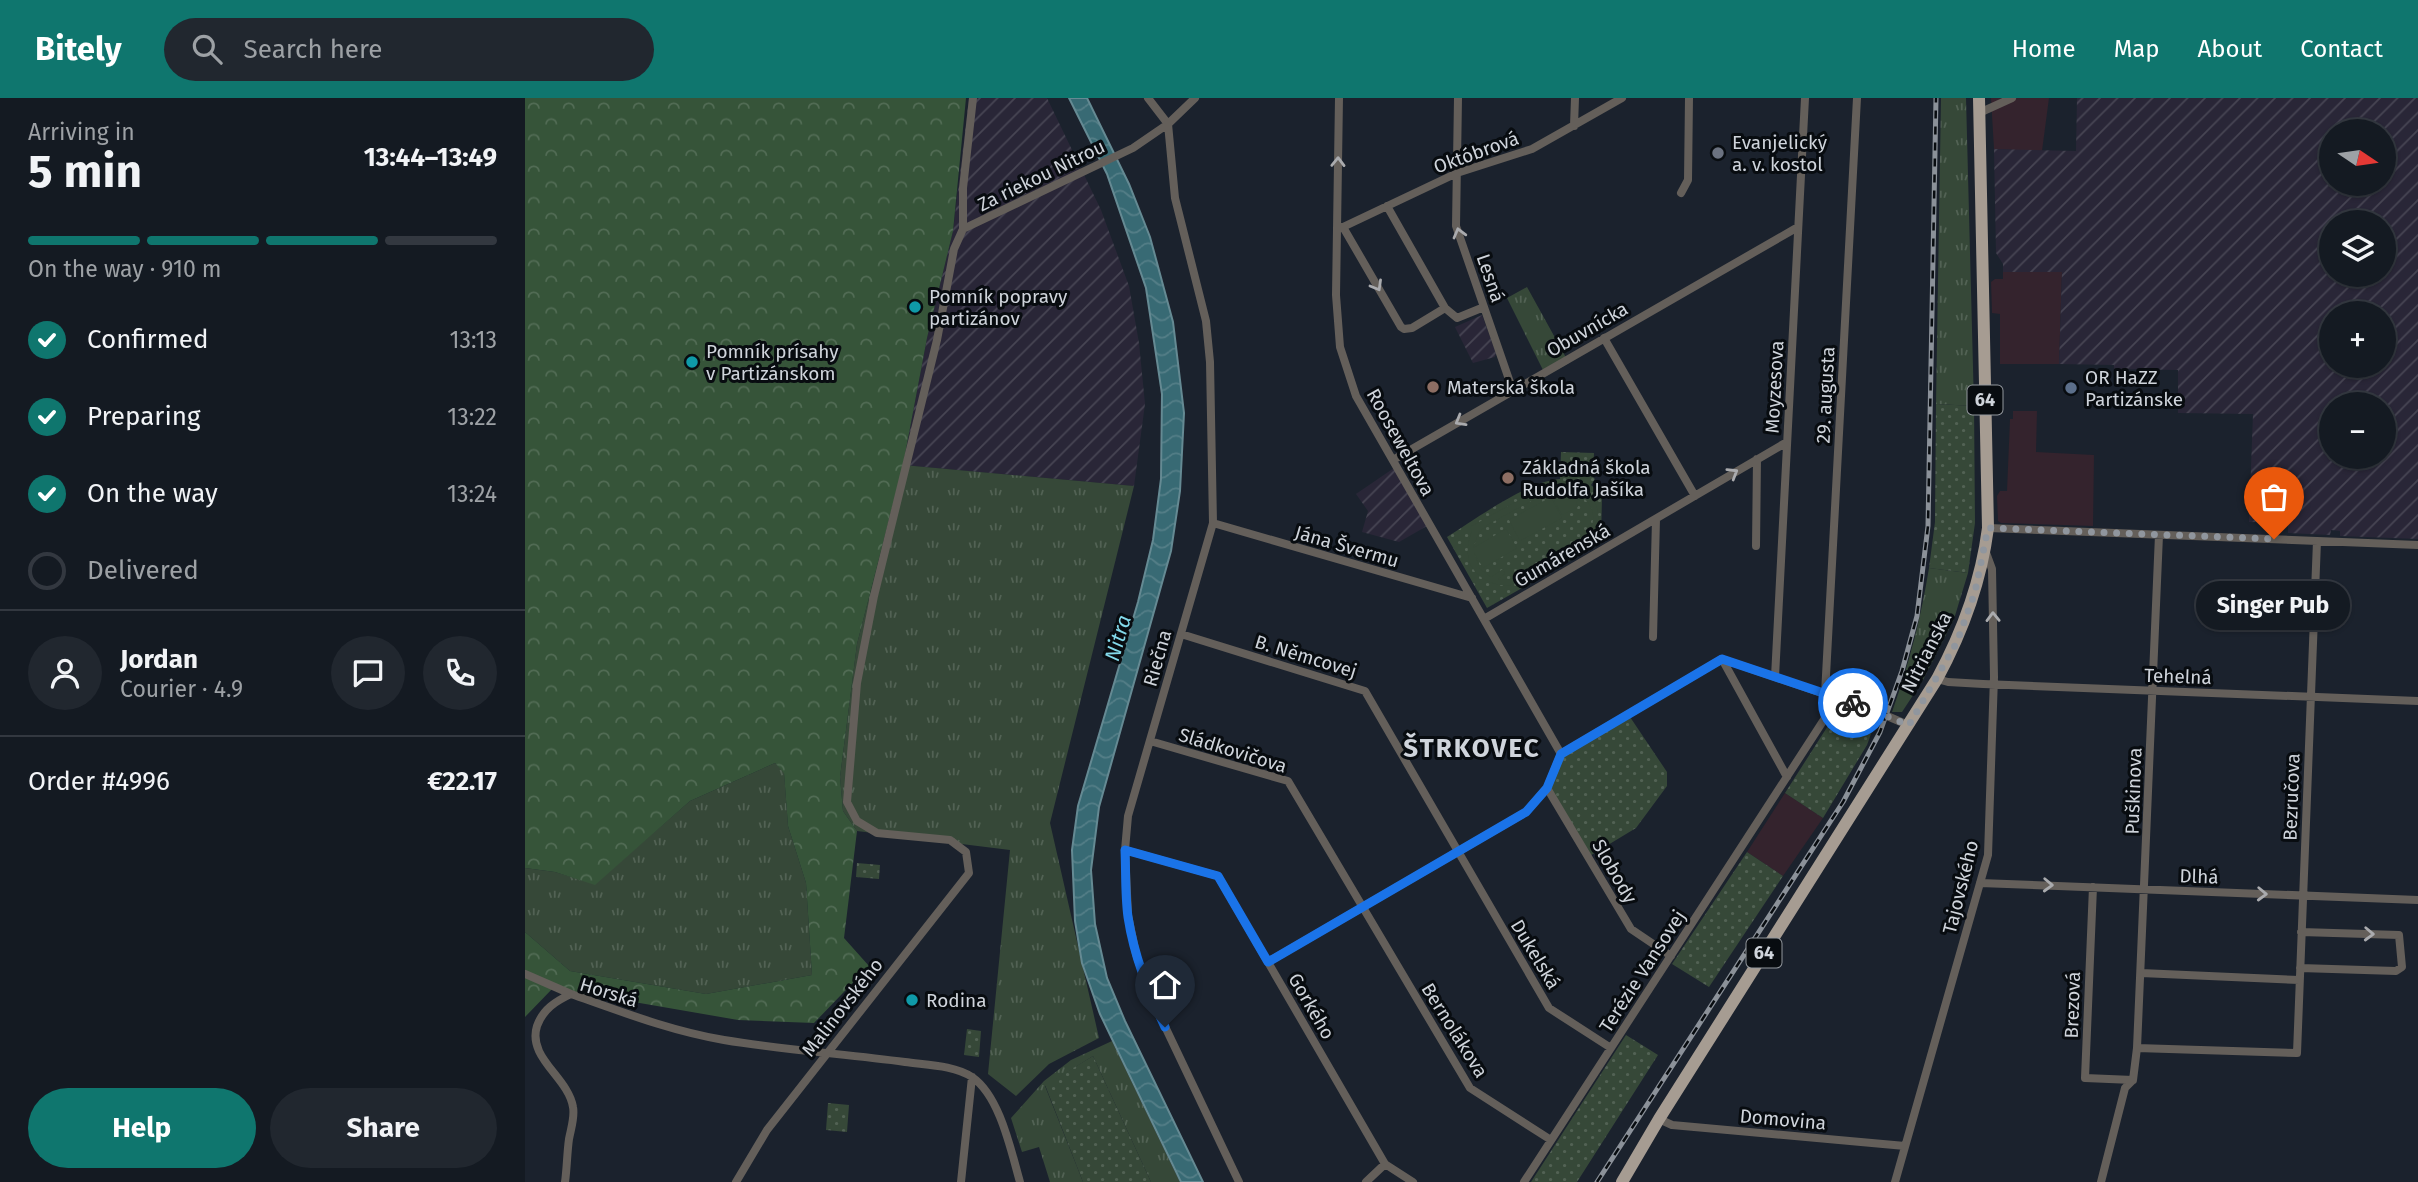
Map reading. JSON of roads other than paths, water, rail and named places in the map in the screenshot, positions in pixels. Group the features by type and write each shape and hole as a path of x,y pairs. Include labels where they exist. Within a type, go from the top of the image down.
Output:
{"main road":[{"name":"Nitrianska","path":"1622,1182 1937,679 1957,642 1975,592 1988,528 1979,98"}],"street":[{"path":"963,229 963,188 973,98"},
{"path":"1148,98 1168,124"},
{"name":"Za riekou Nitrou","path":"963,229 1132,149 1168,124 1195,98"},
{"name":"Rooseweltova","path":"1339,98 1340,227 1336,295 1340,347 1356,396 1561,754"},
{"name":"Lesná","path":"1458,98 1456,226 1513,391"},
{"path":"1574,126 1575,98"},
{"name":"Októbrová","path":"1340,227 1457,173 1532,149 1622,98"},
{"path":"1681,193 1688,180 1689,98"},
{"name":"Moyzesova","path":"1775,677 1805,98"},
{"name":"29. augusta","path":"1825,694 1857,98"},
{"path":"1979,113 2011,98"},
{"name":"Riečna","path":"1168,124 1175,198 1207,334 1210,362 1213,523 1128,816 1125,850 1128,915 1142,975 1239,1182"},
{"path":"1387,206 1445,308 1457,318 1484,307"},
{"path":"1340,227 1401,327 1412,328 1445,308"},
{"name":"Obuvnícka","path":"1393,460 1798,227"},
{"name":"Malinovského","path":"736,1182 767,1130 816,1065 969,873 966,852 950,840 877,833 857,821 846,802 857,683 874,596 937,340 954,249 963,229"},
{"path":"1604,338 1695,496"},
{"name":"Gumárenská","path":"1484,619 1787,442"},
{"path":"1756,546 1758,459"},
{"path":"1653,637 1656,519"},
{"name":"Jána Švermu","path":"1213,523 1472,598"},
{"path":"1988,528 2418,545"},
{"name":"Puškinova","path":"2101,1182 2125,1088 2133,1080 2137,1048 2159,535"},
{"name":"Bezručova","path":"2137,1048 2297,1053 2317,541"},
{"name":"Tajovského","path":"1895,1182 1988,855 1994,684 1992,569 1985,550"},
{"name":"B. Němcovej","path":"1181,634 1365,691 1457,852"},
{"path":"1722,659 1787,777"},
{"path":"1268,962 1526,812 1547,788 1561,754 1722,659 1909,725"},
{"name":"Tehelná","path":"1937,679 1948,682 2418,702"},
{"name":"Terézie Vansovej","path":"1524,1182 1837,698"},
{"name":"Sládkovičova","path":"1150,741 1288,781 1363,907"},
{"name":"Slobody","path":"1547,788 1630,929 1671,956"},
{"name":"Gorkého","path":"1125,850 1218,876 1385,1164 1413,1182"},
{"name":"Dukelská","path":"1457,852 1549,1008 1611,1048"},
{"name":"Dlhá","path":"1980,883 2418,900"},
{"name":"Brezová","path":"2093,887 2085,1078 2133,1080"},
{"name":"Bernolákova","path":"1363,907 1469,1088 1551,1140"},
{"path":"2299,968 2396,971 2402,967 2399,935 2301,932"},
{"path":"2141,973 2299,980"},
{"path":"525,974 571,994"},
{"name":"Horská","path":"565,1182 574,1109 561,1081 535,1044 539,1020 549,1007 571,994 668,1028 724,1040 953,1070 972,1077"},
{"path":"809,1050 816,1065"},
{"path":"961,1182 972,1077"},
{"path":"972,1077 987,1092 1001,1119 1020,1182"},
{"name":"Domovina","path":"1659,1119 1672,1125 1905,1146"},
{"path":"1366,1182 1385,1164"}],"water":[{"path":"1069,98 1087,98 1129,184 1150,237 1173,322 1184,413 1180,491 1171,551 1099,807 1091,870 1095,924 1107,978 1203,1182 1181,1182 1100,1014 1082,963 1075,921 1072,850 1078,806 1138,602 1153,540 1161,479 1162,394 1146,288 1107,174"}],"railway":[{"path":"1597,1182 1843,802 1880,732 1902,671 1917,616 1928,526 1936,98"}],"place":[{"name":"Evanjelický a. v. kostol","path":"1718,153"},
{"name":"Pomník popravy partizánov","path":"915,307"},
{"name":"Pomník prísahy v Partizánskom","path":"692,362"},
{"name":"Materská škola","path":"1433,387"},
{"name":"OR HaZZ Partizánske","path":"2071,388"},
{"name":"Základná škola Rudolfa Jašíka","path":"1508,478"},
{"name":"Singer Pub","path":"2274,539"},
{"name":"Rodina","path":"912,1000"}],"district":[{"name":"ŠTRKOVEC","path":"1472,748"}],"water label":[{"name":"Nitra","path":"1118,638"}]}
